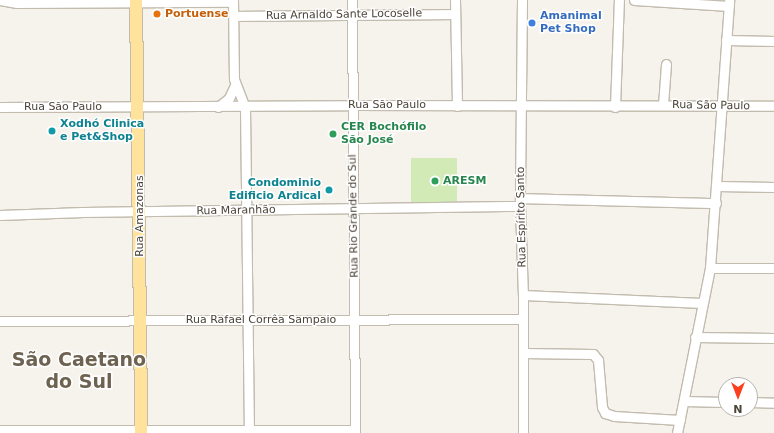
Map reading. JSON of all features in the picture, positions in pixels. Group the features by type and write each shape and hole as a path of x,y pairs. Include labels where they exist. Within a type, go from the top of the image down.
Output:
{"main road":[{"name":"Rua Amazonas","path":"136,2 140,212 141,431"}],"street":[{"path":"0,0 17,3 233,1 235,86 244,107 248,431"},
{"name":"Rua Rio Grande do Sul","path":"352,0 351,105 354,209 355,432"},
{"path":"455,0 457,106"},
{"name":"Rua Espírito Santo","path":"522,0 520,202 523,295 523,433"},
{"path":"614,107 619,0"},
{"path":"634,0 729,3 716,203 710,268 677,433"},
{"name":"Rua Arnaldo Sante Locoselle","path":"234,16 455,14"},
{"path":"726,40 774,41"},
{"path":"663,105 666,64"},
{"path":"218,107 229,98 235,86"},
{"name":"Rua São Paulo","path":"0,107 244,107 351,105 614,107 663,105 774,106"},
{"path":"717,186 774,187"},
{"name":"Rua Maranhão","path":"0,215 354,209 520,202 716,203"},
{"path":"710,268 774,268"},
{"path":"523,295 702,303"},
{"name":"Rua Rafael Corrêa Sampaio","path":"0,321 523,319"},
{"path":"695,337 774,338"},
{"path":"523,354 593,354 598,360 602,407 605,413 614,416 680,420"},
{"path":"684,401 718,402"},
{"path":"758,402 774,403"},
{"path":"0,430 355,432"}],"green space":[{"name":"ARESM","path":"411,158 457,158 457,205 411,205"}],"place":[{"name":"Portuense","path":"157,14"},
{"name":"Amanimal Pet Shop","path":"532,23"},
{"name":"Xodhó Clinica e Pet&Shop","path":"52,131"},
{"name":"CER Bochófilo São José","path":"333,134"},
{"name":"ARESM","path":"435,181"},
{"name":"Condominio Edificio Ardical","path":"329,190"}],"district":[{"name":"São Caetano do Sul","path":"79,371"}]}
